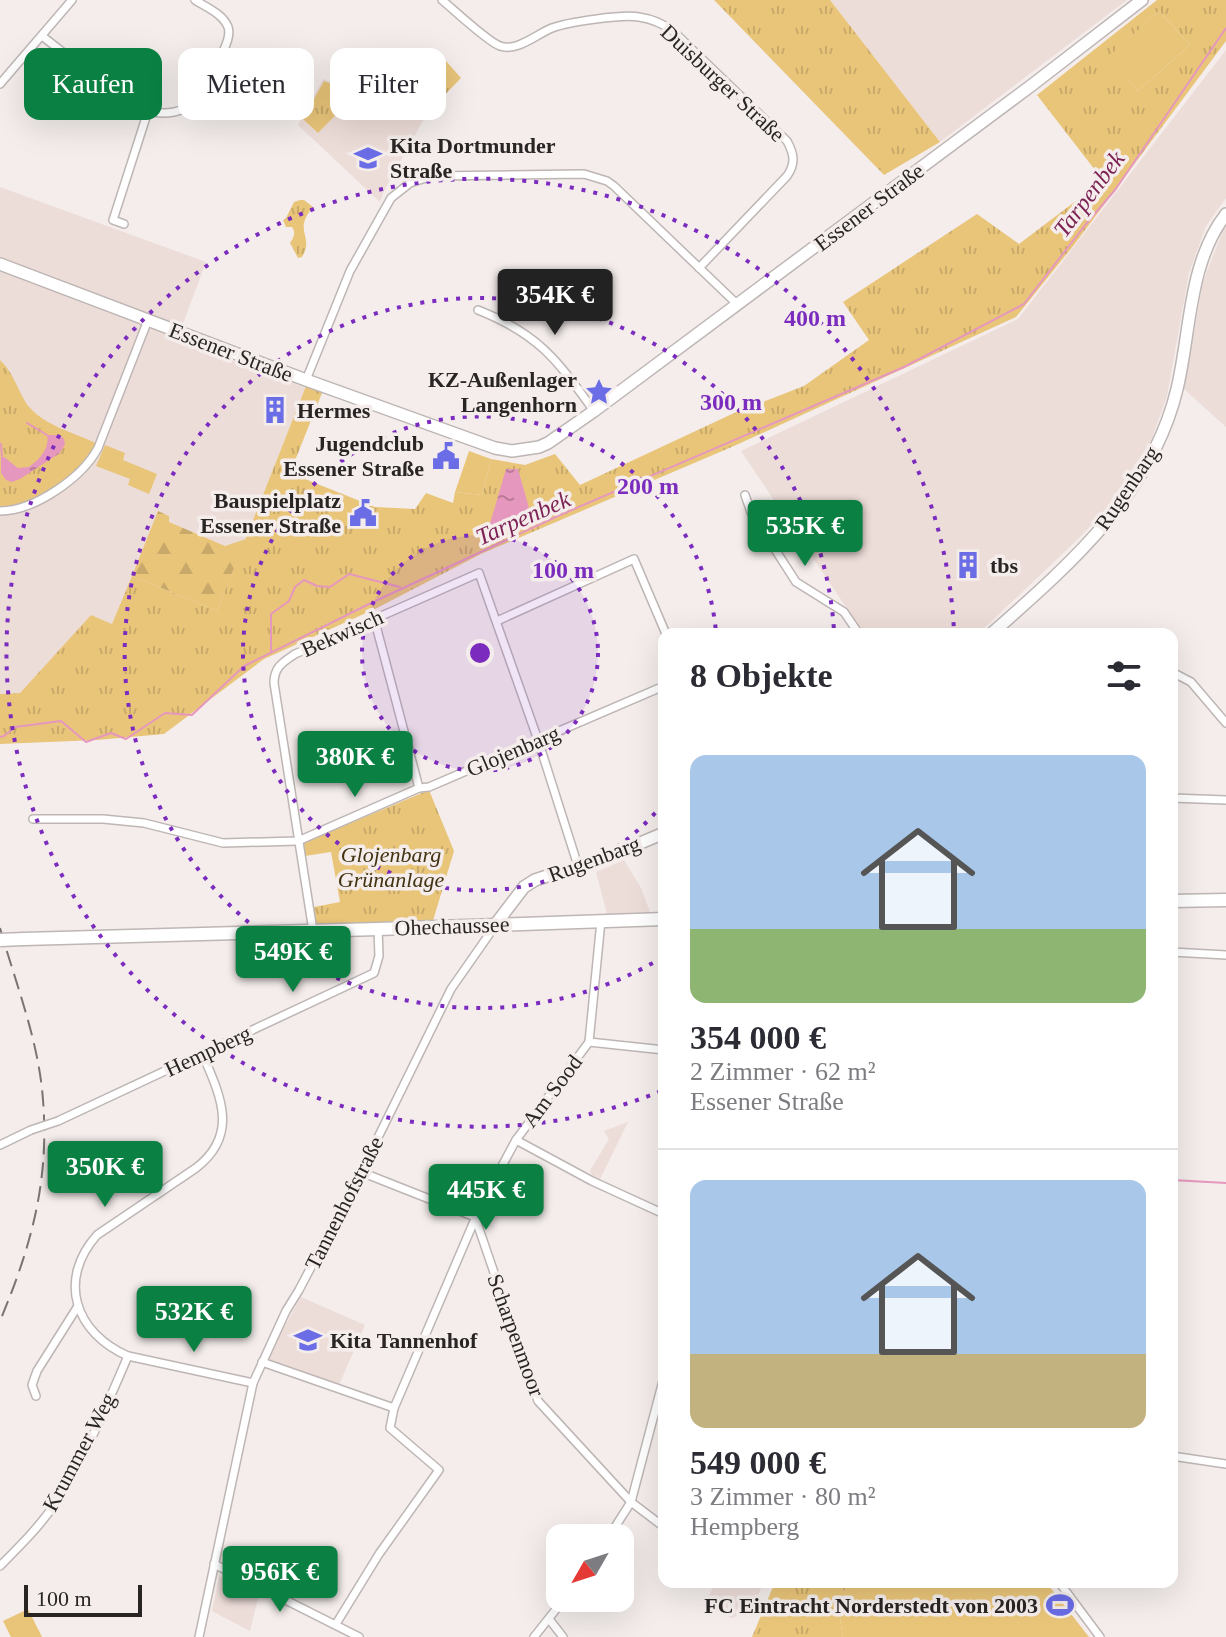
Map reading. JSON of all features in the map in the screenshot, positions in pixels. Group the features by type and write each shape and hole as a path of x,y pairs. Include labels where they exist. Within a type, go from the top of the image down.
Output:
{"main road":[{"path":"1178,901 1226,900"},
{"name":"Ohechaussee","path":"0,940 658,919"}],"street":[{"path":"0,84 72,0"},
{"path":"162,113 181,110 198,99 229,37 227,25 217,14 195,0"},
{"name":"Duisburger Straße","path":"442,0 502,47 516,46 569,23 634,16 656,21 673,31 787,141 793,155 793,164 787,176 699,268"},
{"name":"Essener Straße","path":"0,264 482,444 512,451 529,449 548,443 594,411 1142,0"},
{"path":"42,36 57,48"},
{"path":"124,224 113,220 145,120"},
{"path":"306,380 350,271 372,229 391,198 410,183 423,178 566,174 597,177 614,186 738,305"},
{"name":"Rugenbarg","path":"998,628 1079,553 1111,518 1152,457 1177,392 1196,281 1216,227 1226,214"},
{"path":"478,310 525,333 543,348 561,366 594,411"},
{"path":"0,511 20,509 30,504 85,468 101,442 148,320"},
{"path":"745,495 751,512 796,582 844,612 855,628"},
{"path":"579,869 497,621 634,559 663,628"},
{"name":"Bekwisch","path":"313,931 274,673 280,664 295,654 479,573 497,621"},
{"path":"374,618 419,788"},
{"path":"1178,675 1191,682 1226,723"},
{"name":"Glojenbarg","path":"33,819 103,819 144,823 223,843 298,841 658,689"},
{"path":"1178,798 1226,800"},
{"name":"Rugenbarg","path":"495,925 524,887 535,880 579,869 658,836"},
{"name":"Am Sood","path":"336,1624 368,1571 439,1470 390,1428 394,1408 475,1217 516,1140 589,1042 601,920"},
{"name":"Tannenhofstraße","path":"199,1637 253,1383 286,1311 361,1172 451,989 495,925"},
{"name":"Hempberg","path":"0,1145 58,1121 374,973 379,956 378,929"},
{"path":"1178,952 1226,955"},
{"path":"589,1042 658,1049"},
{"path":"202,1053 223,1109 222,1128 215,1149 196,1168 104,1229 91,1242 77,1269 78,1306 84,1320 100,1339 128,1356 253,1383"},
{"path":"516,1140 592,1181 658,1211"},
{"path":"361,1172 475,1217"},
{"name":"Scharpenmoor","path":"475,1217 538,1401 631,1502 658,1522"},
{"path":"36,1396 32,1385 37,1371 78,1306"},
{"name":"Krummer Weg","path":"0,1566 56,1503 96,1430 128,1356"},
{"path":"262,1362 394,1408"},
{"path":"617,1524 631,1502 658,1419"},
{"path":"1178,1457 1226,1464"},
{"path":"214,1564 359,1637"},
{"path":"1063,1588 1100,1637"},
{"path":"534,1637 554,1612"},
{"path":"549,1619 563,1637"}],"shaded area":[{"path":"830,0 1127,0 940,142"},
{"path":"1226,50 1226,198 1206,226 1189,273 1167,396 1151,441 1106,509 984,628 860,628 741,451 1018,319"},
{"name":"Kita Dortmunder Straße","path":"323,79 330,82 330,120 423,120 380,202 298,125 301,120 314,120 314,96"},
{"path":"0,187 206,262 178,337 306,386 217,611 112,625 91,616 20,693 0,694"},
{"path":"1226,222 1226,427 1184,389 1203,282"},
{"path":"624,860 641,888 650,912 607,914 596,872"},
{"path":"628,1122 600,1179 592,1175 590,1171 609,1139 604,1131"},
{"path":"301,1297 365,1325 339,1385 265,1361"},
{"path":"219,1576 259,1594 250,1631 212,1611"},
{"path":"713,1588 761,1588 748,1617 741,1614 731,1618 705,1603"}],"green space":[{"path":"714,0 830,0 940,142 884,175"},
{"path":"1157,0 1226,0 1226,41 1074,245 1016,317 734,446 481,554 375,609 264,659 164,734 0,744 0,694 20,693 91,615 112,624 132,576 217,611 306,386 322,393 290,473 375,507 415,509 426,493 453,503 455,492 482,495 491,459 525,465 555,454 580,485 732,414 804,386 869,340 843,302 977,214 1019,244 1093,188 1095,170 1037,95","holes":["1159,11 1190,45 1138,91 1108,57"]},
{"path":"1159,11 1190,45 1138,91 1107,57"},
{"path":"446,61 461,78 446,94"},
{"path":"324,81 330,83 331,120 318,133 304,120 314,120 314,99"},
{"path":"300,200 313,207 304,222 305,250 298,258 290,243 293,229 286,227 283,220 294,202"},
{"path":"0,360 33,411 58,427 96,443 80,466 56,487 27,502 0,507"},
{"path":"105,445 125,453 123,460 157,474 149,494 128,485 130,479 96,466"},
{"path":"469,451 491,459 482,495 455,492"},
{"path":"158,511 169,516 169,522 225,546 246,539 217,611 132,576"},
{"name":"Glojenbarg Grünanlage","path":"429,790 454,851 432,924 317,927 314,907 340,902 331,852 305,856 303,843"},
{"path":"772,1588 845,1588 839,1612 843,1637 752,1637"},
{"path":"845,1588 1051,1588 1089,1637 843,1637 839,1612"},
{"path":"28,1609 42,1637 11,1637 3,1621"}],"water":[{"path":"47,435 60,435 64,439 60,453 20,479 12,482 6,480 1,473 1,457 18,468 29,467 43,453"},
{"path":"506,469 518,469 531,515 487,534"}],"waterway":[{"name":"Tarpenbek","path":"0,737 15,727 61,721 86,742 111,733 126,739 165,713 192,715 244,666 369,604 560,515 904,367 1024,304 1115,190 1226,28"},
{"path":"27,423 47,435"},
{"path":"1,444 2,456"},
{"path":"271,651 271,614 289,601 295,587 304,580 317,586 330,587 349,574 400,587"},
{"path":"1178,1180 1226,1183"}],"railway":[{"path":"0,928 35,1048 44,1120 37,1208 22,1264 0,1321"}],"place":[{"name":"Kita Dortmunder Straße","path":"368,158"},
{"name":"KZ-Außenlager Langenhorn","path":"599,392"},
{"name":"Hermes","path":"275,410"},
{"name":"Jugendclub Essener Straße","path":"446,456"},
{"name":"Bauspielplatz Essener Straße","path":"363,513"},
{"name":"tbs","path":"968,565"},
{"name":"Kita Tannenhof","path":"308,1340"},
{"name":"FC Eintracht Norderstedt von 2003","path":"1060,1605"}]}
